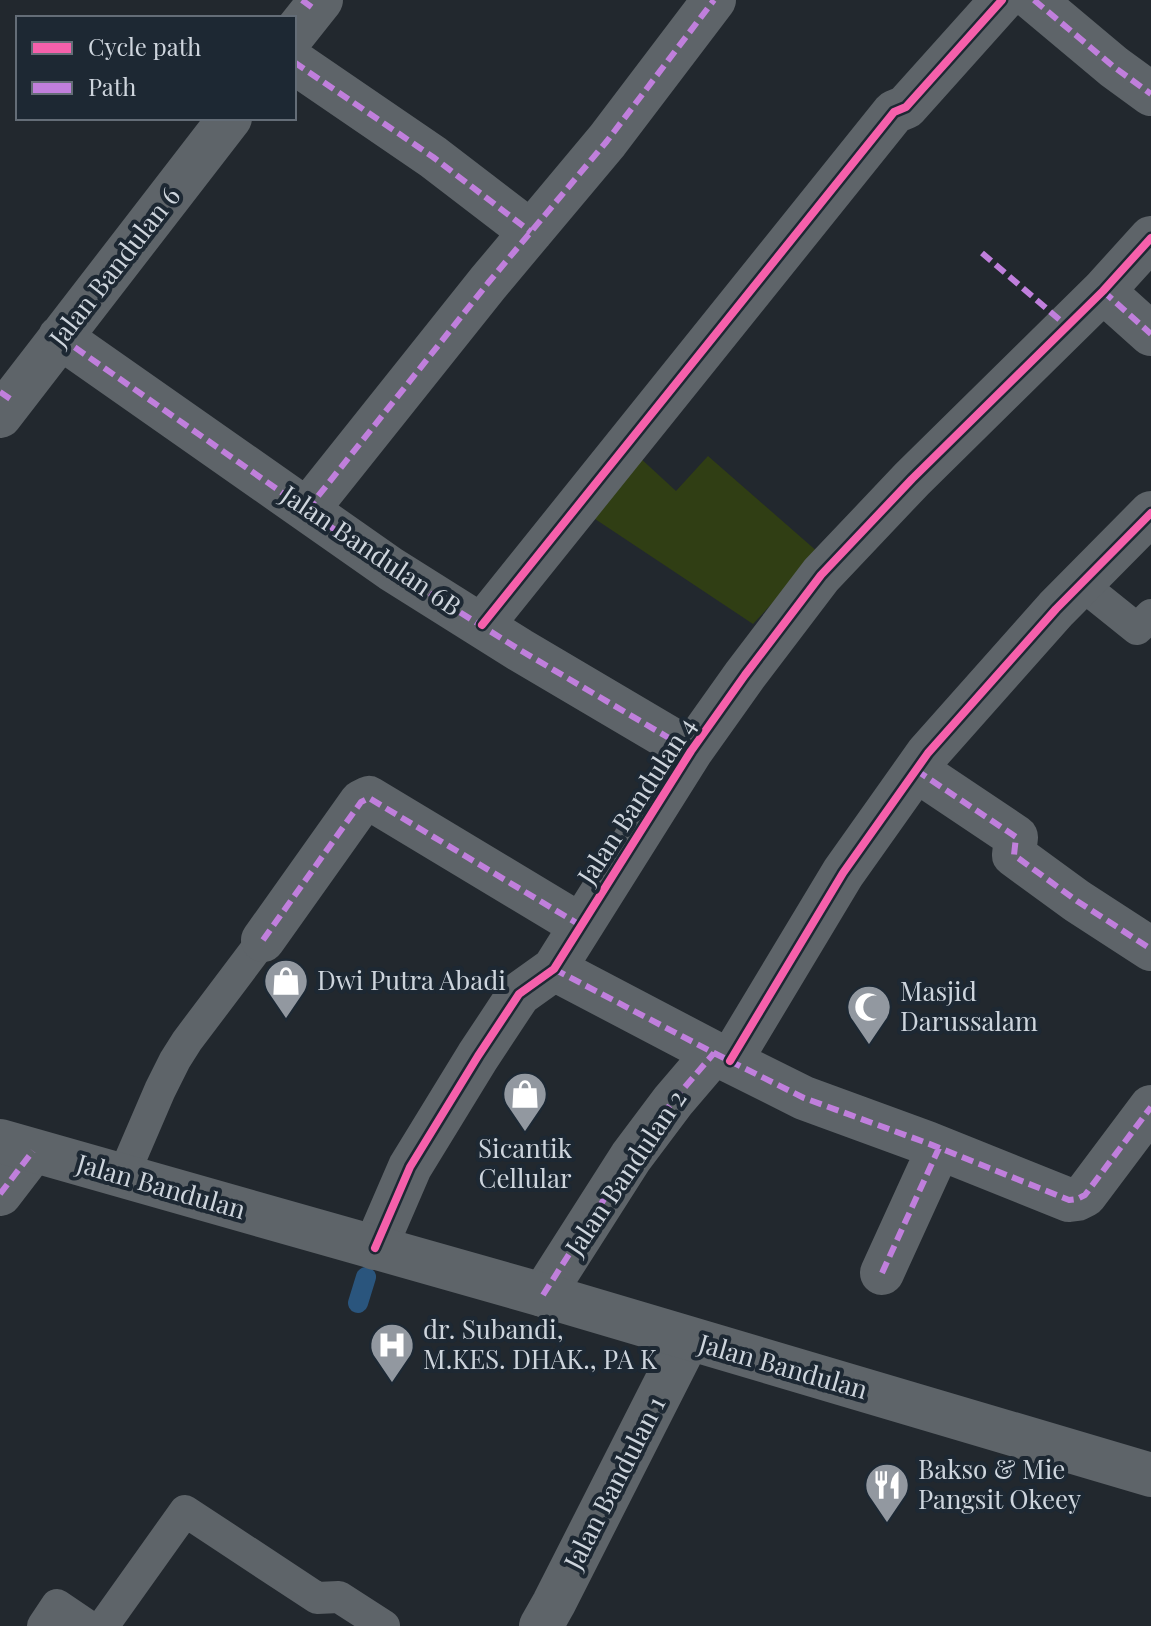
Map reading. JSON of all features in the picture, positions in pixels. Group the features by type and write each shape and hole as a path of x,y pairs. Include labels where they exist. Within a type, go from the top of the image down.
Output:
{"street":[{"path":"296,31 321,0"},
{"path":"307,510 607,141 714,0"},
{"path":"482,625 894,112 906,107 1002,0"},
{"path":"1034,0 1151,94"},
{"path":"296,63 433,157 531,232"},
{"name":"Jalan Bandulan 6","path":"4,403 60,337 228,120"},
{"name":"Jalan Bandulan 4","path":"375,1248 410,1167 519,994 554,969 691,751 821,575 912,479 1103,291 1151,238"},
{"path":"1103,291 1151,334"},
{"name":"Jalan Bandulan 6B","path":"60,337 391,569 691,751"},
{"name":"Jalan Bandulan 2","path":"543,1295 631,1157 673,1101 722,1057 843,873 916,770 1056,609 1151,513"},
{"path":"916,770 1016,837 1014,855 1151,949"},
{"path":"263,940 361,802 369,798 580,925"},
{"path":"554,969 804,1098 1069,1200 1077,1199 1090,1190 1151,1107"},
{"path":"0,1194 16,1146"},
{"name":"Jalan Bandulan","path":"16,1146 543,1295 1151,1475"},
{"path":"882,1273 939,1148"},
{"name":"Jalan Bandulan 1","path":"541,1626 688,1339"}],"lane":[{"path":"1081,584 1137,629 1151,615"},
{"path":"123,1176 175,1060 263,940"},
{"path":"103,1626 185,1511 317,1598 339,1597 384,1626"},
{"path":"43,1626 57,1605 88,1626"}],"green space":[{"path":"638,456 676,491 708,456 819,553 753,624 586,513"}],"waterway":[{"path":"358,1303 366,1277"}],"marked path":[{"path":"302,0 314,9"},
{"path":"307,510 488,283 607,141 714,0"},
{"path":"1034,0 1151,94"},
{"path":"296,63 433,157 531,232"},
{"path":"982,253 1068,327"},
{"path":"1103,291 1151,334"},
{"path":"60,337 391,569 691,751"},
{"path":"0,392 12,400"},
{"path":"916,770 1016,837 1014,855 1151,949"},
{"path":"263,940 361,802 369,798 580,925"},
{"path":"554,969 804,1098 1069,1200 1085,1195 1151,1107"},
{"path":"543,1295 631,1157 714,1053"},
{"path":"882,1273 939,1148"},
{"path":"0,1194 33,1151"}],"cycle path":[{"path":"482,625 894,112 906,107 1002,0"},
{"path":"375,1248 410,1167 519,994 554,969 691,751 821,575 912,479 1103,291 1151,238"},
{"path":"730,1061 843,873 928,753 1056,609 1151,513"}],"place":[{"name":"Dwi Putra Abadi","path":"286,1020"},
{"name":"Masjid Darussalam","path":"869,1046"},
{"name":"Sicantik Cellular","path":"525,1133"},
{"name":"dr. Subandi, M.KES. DHAK., PA K","path":"392,1384"},
{"name":"Bakso & Mie Pangsit Okeey","path":"887,1524"}]}
